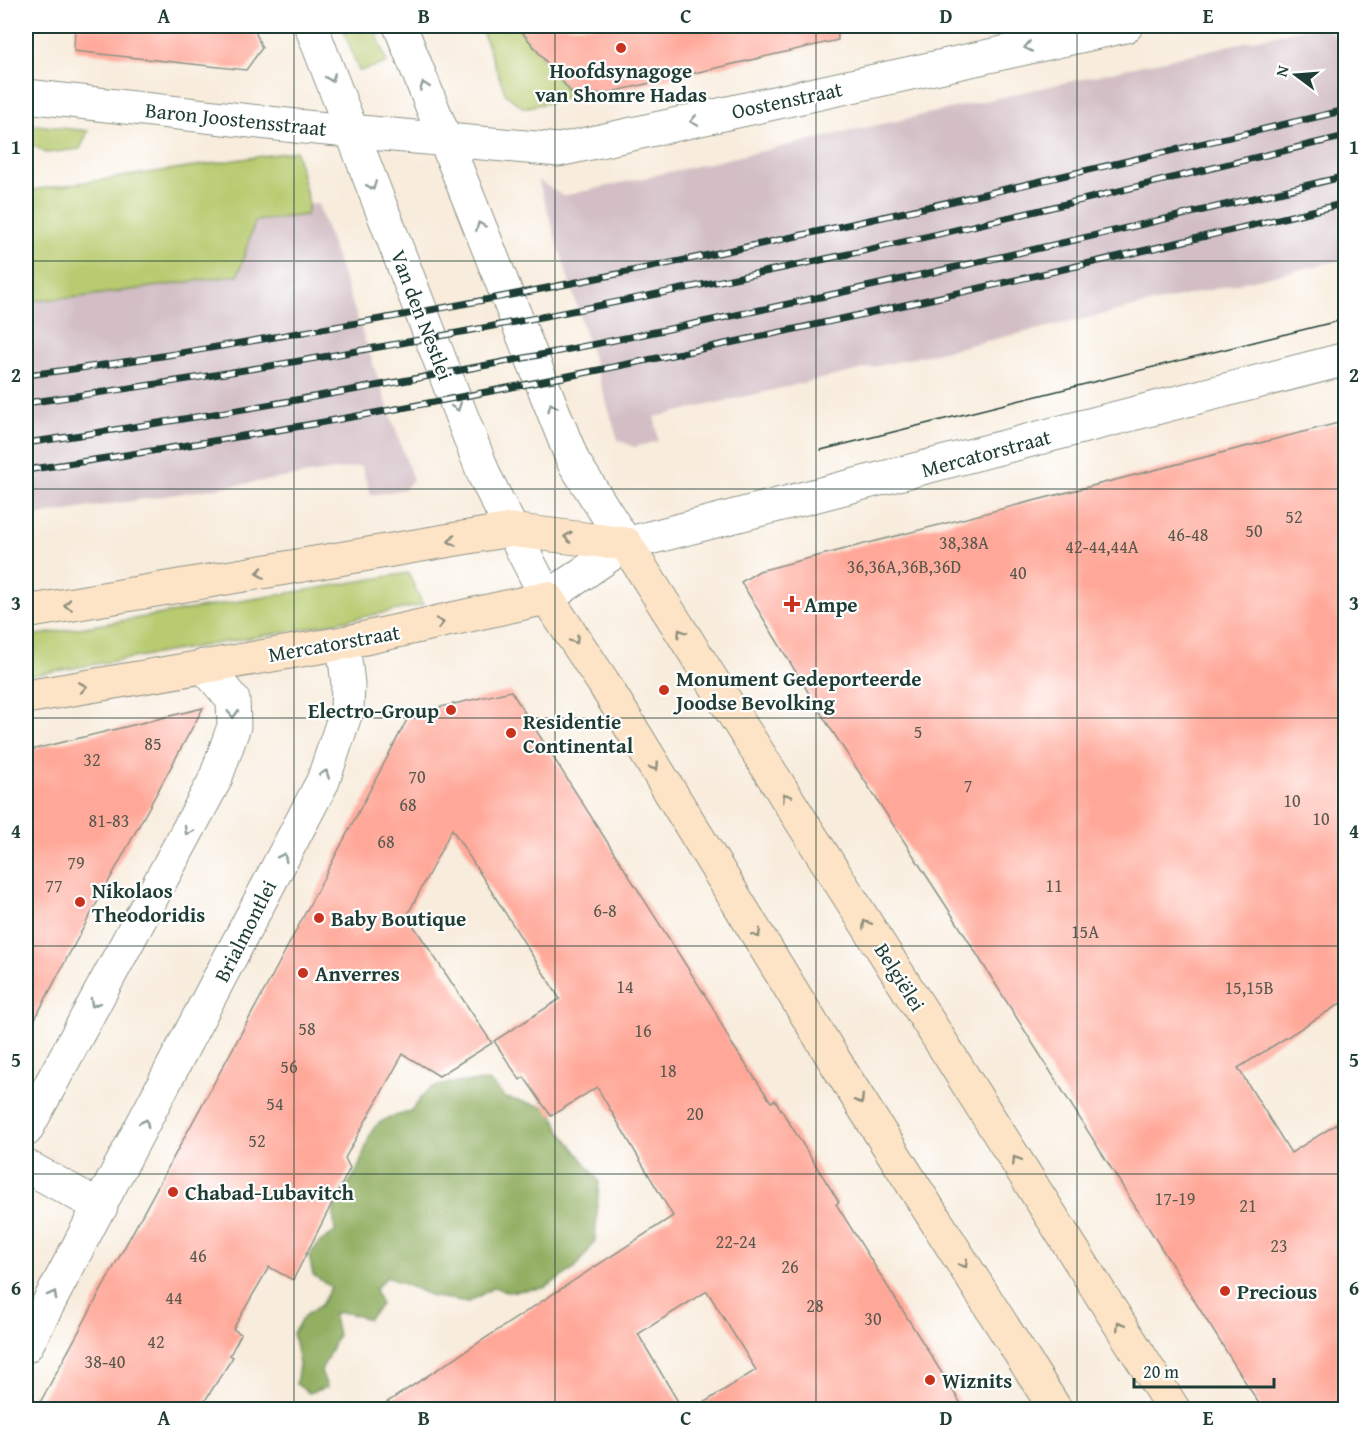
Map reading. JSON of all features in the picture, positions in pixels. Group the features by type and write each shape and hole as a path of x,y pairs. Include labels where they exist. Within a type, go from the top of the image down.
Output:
{"street":[{"name":"Van den Nestlei","path":"311,26 485,477 510,530 547,598"},
{"path":"400,26 573,461 626,544"},
{"name":"Oostenstraat","path":"446,140 559,150 1126,26"},
{"name":"Baron Joostensstraat","path":"26,96 446,140"},
{"name":"Mercatorstraat","path":"26,697 343,643 547,598 626,544 1346,359"},
{"name":"Mercatorstraat","path":"26,612 510,530 626,544"},
{"name":"Belgiëlei","path":"626,544 1174,1410"},
{"path":"547,598 603,682 844,1076 1056,1410"},
{"name":"Brialmontlei","path":"26,1346 323,781 347,709 348,684 343,643"},
{"path":"26,1130 215,780 234,726 233,700 204,666"},
{"path":"26,1166 101,1207"}],"shaded area":[{"path":"1324,26 1345,45 1345,259 655,417 658,441 634,447 618,440 538,180 563,196"},
{"path":"309,204 318,204 413,480 405,489 371,495 361,466 26,517 26,301 80,297 255,221 305,215"}],"green space":[{"path":"342,26 374,26 387,63 359,71"},
{"path":"480,26 517,26 574,97 524,108 506,95"},
{"path":"26,124 88,131 80,149 46,153 33,145 26,145"},
{"path":"296,151 309,204 306,215 255,221 238,275 80,297 26,301 26,191"},
{"path":"408,573 423,605 297,630 26,676 26,637"},
{"path":"489,1081 506,1098 549,1108 561,1131 599,1181 595,1241 576,1268 544,1288 507,1292 494,1287 469,1302 435,1297 387,1277 375,1289 381,1305 368,1319 348,1313 333,1313 338,1335 321,1371 327,1387 309,1393 296,1384 299,1364 293,1333 304,1316 321,1305 331,1287 313,1275 309,1256 320,1242 335,1232 335,1205 358,1169 372,1131 379,1123 411,1110 424,1094 437,1086"}],"building":[{"path":"75,26 253,26 262,48 246,70 74,51"},
{"name":"Hoofdsynagoge van Shomre Hadas","path":"517,26 837,26 838,40 607,93 573,95"},
{"path":"1346,421 1346,1000 1238,1068 1291,1153 1346,1118 1346,1410 1263,1410 954,918 827,723 741,582 759,571"},
{"path":"511,691 712,1006 730,1041 771,1102 775,1100 839,1202 836,1204 965,1410 692,1410 756,1370 707,1291 638,1334 683,1410 375,1410 673,1216 597,1087 551,1116 524,1077 520,1080 494,1041 560,999 452,829 407,916 492,1043 439,1076 403,1054 345,1158 350,1168 293,1280 269,1267 233,1329 241,1334 230,1355 233,1357 199,1410 36,1410 270,980 410,714"},
{"path":"203,708 67,958 26,1036 26,751"}],"tram line":[{"path":"821,450 1346,319"}],"railway":[{"path":"26,375 189,352 553,287 818,232 1346,110"},
{"path":"26,403 339,354 755,274 919,239 1346,136"},
{"path":"26,443 359,389 689,325 1018,253 1346,176"},
{"path":"26,470 359,416 689,352 1018,280 1346,203"}],"place":[{"name":"Hoofdsynagoge van Shomre Hadas","path":"621,48"},
{"name":"Ampe","path":"792,604"},
{"name":"Monument Gedeporteerde Joodse Bevolking","path":"664,690"},
{"name":"Electro-Group","path":"451,710"},
{"name":"Residentie Continental","path":"511,733"},
{"name":"Nikolaos Theodoridis","path":"80,902"},
{"name":"Baby Boutique","path":"319,918"},
{"name":"Anverres","path":"303,973"},
{"name":"Chabad-Lubavitch","path":"173,1192"},
{"name":"Precious","path":"1225,1291"},
{"name":"Wiznits","path":"930,1380"}]}
